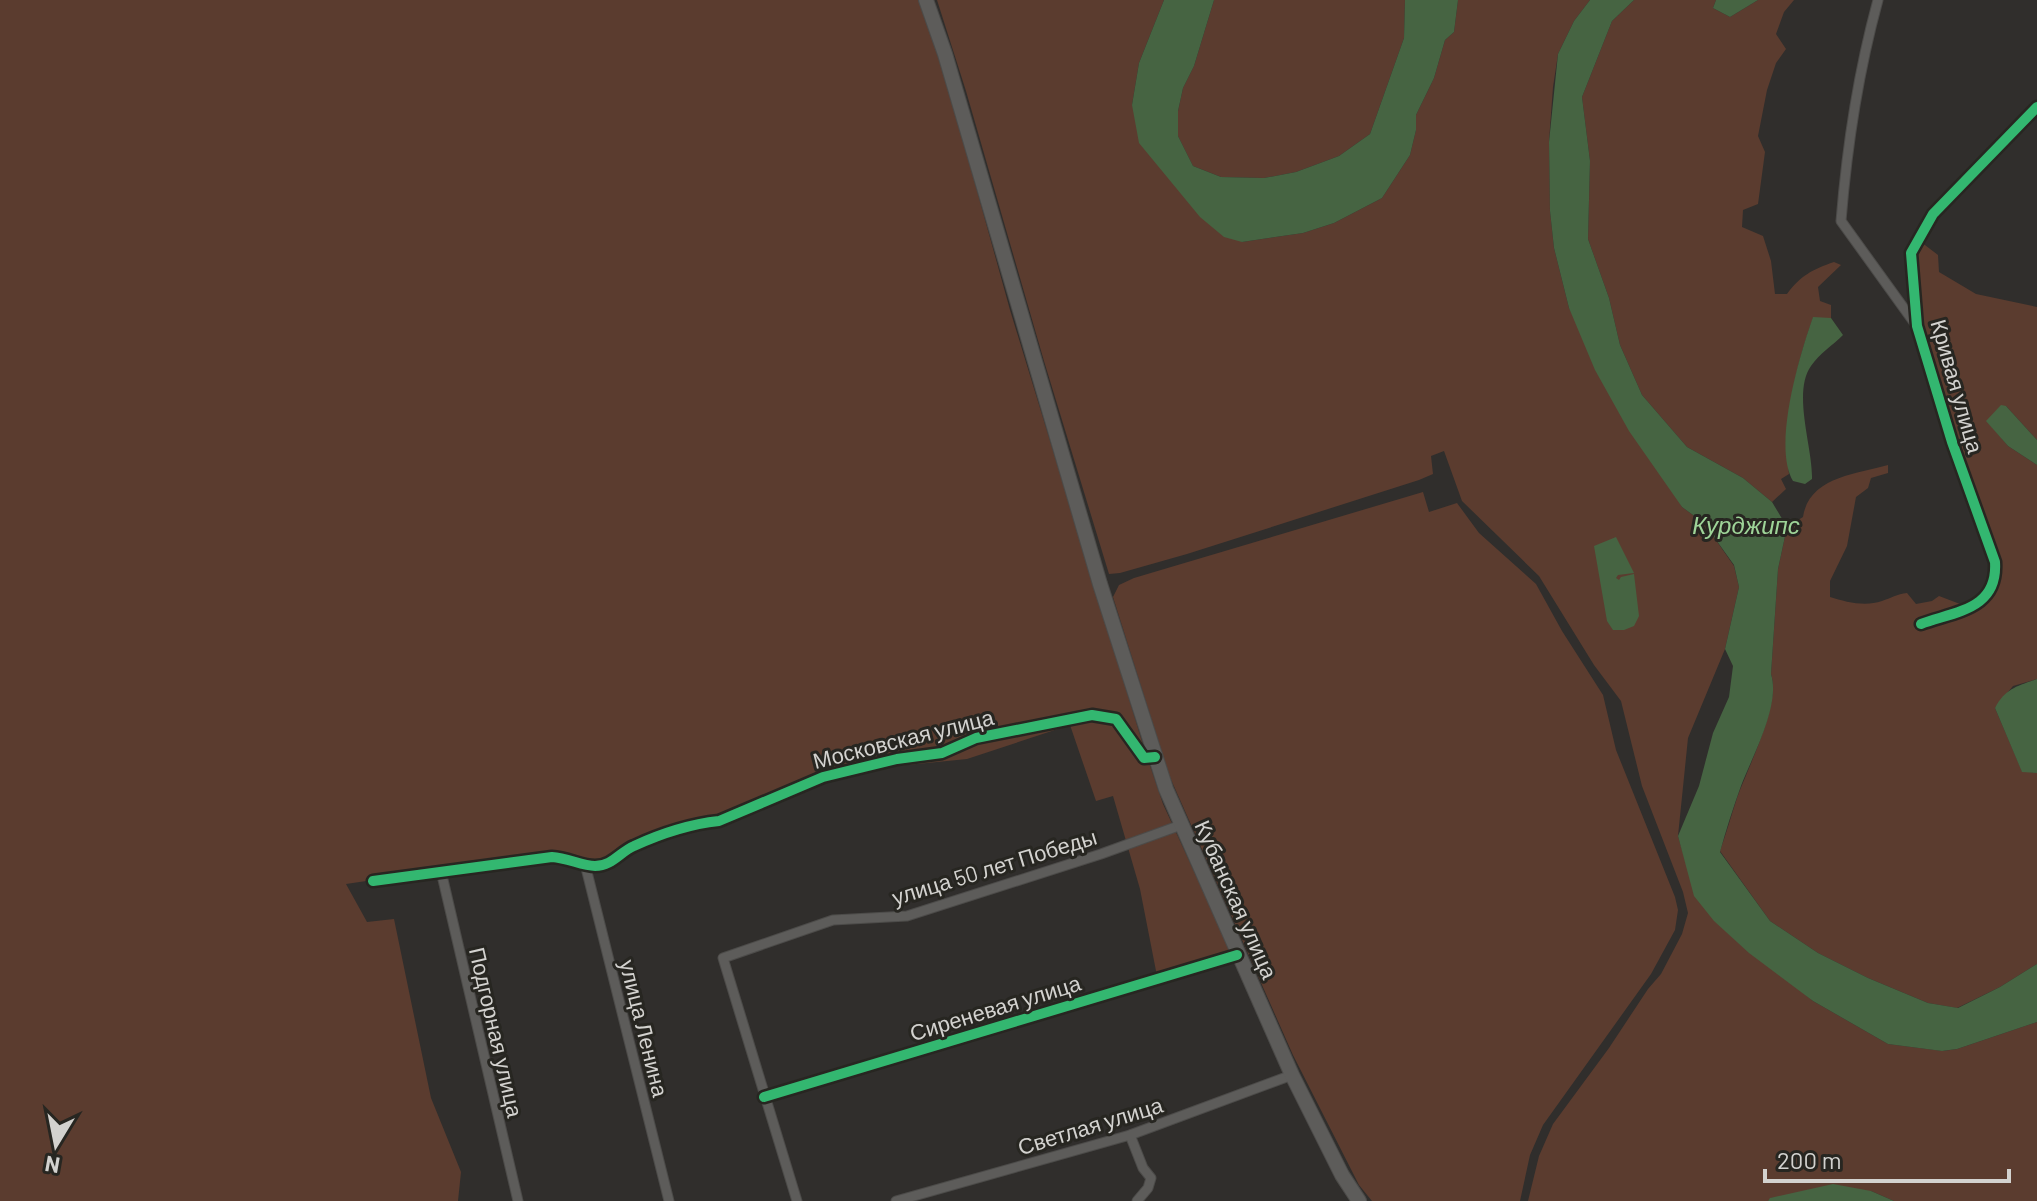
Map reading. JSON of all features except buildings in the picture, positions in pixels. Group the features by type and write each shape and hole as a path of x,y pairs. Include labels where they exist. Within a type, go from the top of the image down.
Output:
{"main road":[{"name":"Кубанская улица","path":"926,0 945,54 1106,602 1155,757 1237,955 1292,1075 1342,1175 1359,1201"}],"street":[{"path":"1878,0 1862,59 1848,140 1841,221 1917,326"},
{"name":"Кривая улица","path":"1921,624 1987,598 1996,576 1995,562 1952,442 1917,326 1911,253 1933,214 2037,107"},
{"name":"Московская улица","path":"585,864 597,866 612,862 631,847 702,823 719,821 823,777 897,759 942,753 976,738 1092,715 1116,719 1144,758 1155,757"},
{"name":"улица 50 лет Победы","path":"764,1097 723,958 833,920 907,916 1181,825"},
{"path":"373,881 552,857 569,858 585,864"},
{"name":"улица Ленина","path":"585,864 669,1201"},
{"name":"Подгорная улица","path":"441,871 518,1201"},
{"name":"Сиреневая улица","path":"764,1097 1237,955"},
{"name":"Светлая улица","path":"896,1201 1130,1135 1292,1075"},
{"path":"764,1097 797,1201"},
{"path":"1130,1135 1143,1168 1151,1178 1148,1188 1137,1201"}],"shaded area":[{"path":"0,0 920,0 934,35 1010,310 1144,748 1163,804 1232,954 1157,976 1140,889 1113,796 1096,801 1070,725 967,759 877,768 765,795 748,806 716,819 682,823 596,863 556,853 346,884 367,922 394,919 431,1098 461,1172 458,1201 0,1201"},
{"path":"937,0 1164,0 1139,63 1132,105 1242,242 1303,233 1334,223 1382,198 1410,155 1416,115 1434,78 1445,40 1454,32 1458,0 1590,0 1574,21 1558,54 1549,141 1554,248 1569,308 1682,507 1704,523 1734,566 1739,587 1725,649 1688,738 1678,836 1686,863 1786,979 1813,1001 1888,1044 1943,1051 1957,1049 2037,1022 2037,1201 1894,1201 1871,1191 1771,1198 1768,1201 1528,1201 1539,1156 1553,1124 1661,974 1682,934 1688,913 1683,892 1642,786 1621,701 1594,665 1539,576 1462,501 1444,451 1431,456 1433,474 1419,480 1187,554 1109,574"},
{"path":"1214,0 1405,0 1404,38 1370,134 1339,156 1296,172 1264,178 1221,177 1193,166 1178,136 1178,111"},
{"path":"1634,0 1716,0 1713,8 1730,17 1758,0 1794,0 1784,12 1776,34 1786,49 1776,63 1767,90 1758,136 1765,152 1758,204 1743,210 1742,227 1763,236 1771,261 1775,294 1787,294 1802,278 1820,267 1834,262 1841,265 1818,287 1820,301 1831,305 1831,318 1813,318 1796,376 1789,414 1789,474 1781,479 1786,489 1772,502 1743,478 1687,447 1642,395 1620,345 1609,298 1588,239 1590,161 1582,97 1612,21"},
{"path":"1921,242 1938,255 1939,272 1976,294 2037,307 2037,440 2006,406 1987,421 2008,446 2037,465 2037,679 2013,686 1995,708 2022,771 2037,773 2037,964 1957,1008 1928,1003 1818,953 1770,921 1720,851 1768,718 1773,687 1771,674 1778,569 1787,527 1803,517 1814,493 1836,479 1888,465 1888,473 1871,478 1868,488 1856,497 1847,546 1830,581 1830,597 1869,604 1907,593 1916,604 1932,601 1939,596 1960,604 1989,600 1996,586 1999,570 1997,551 1956,442 1924,329 1916,264"},
{"path":"1423,492 1429,512 1457,503 1479,533 1536,584 1603,695 1616,750 1678,910 1675,930 1651,974 1543,1125 1530,1155 1520,1201 1372,1201 1359,1185 1293,1055 1169,775 1113,597 1119,585 1134,578"}],"water":[{"path":"1164,0 1214,0 1178,111 1178,136 1193,166 1221,177 1264,178 1296,172 1339,156 1370,134 1404,38 1405,0 1458,0 1454,32 1445,40 1434,78 1416,115 1410,155 1382,198 1334,223 1303,233 1242,242 1224,237 1200,217 1139,143 1132,105 1139,63"},
{"name":"Курджипс","path":"1590,0 1634,0 1612,21 1582,97 1590,161 1588,239 1609,298 1620,345 1642,395 1687,447 1743,478 1772,502 1787,527 1778,569 1769,715 1741,786 1720,852 1770,921 1818,953 1928,1003 1958,1008 2037,964 2037,1022 1957,1049 1942,1051 1888,1044 1813,1001 1749,953 1714,921 1694,896 1678,836 1699,786 1713,733 1729,697 1733,666 1725,649 1739,587 1734,565 1704,523 1682,507 1629,431 1595,370 1569,308 1554,248 1549,142 1558,54 1574,21"},
{"path":"1716,0 1758,0 1730,17 1713,8"},
{"path":"1813,317 1831,318 1843,335 1814,362 1806,377 1803,405 1812,479 1805,484 1793,481 1785,446 1790,400"},
{"path":"2001,405 2006,406 2037,440 2037,465 2008,446 1986,421"},
{"path":"1616,537 1634,573 1616,578 1619,580 1634,574 1639,616 1634,626 1624,630 1613,630 1607,621 1594,546"},
{"path":"2037,679 2037,773 2022,772 1995,708 2007,692"},
{"path":"1833,1184 1871,1191 1894,1201 1768,1201 1770,1198"}],"cycle path":[{"path":"1921,624 1961,611 1982,599 1990,590 1995,562 1952,442 1917,326 1911,253 1933,214 2037,107"},
{"path":"373,881 552,857 590,866 601,865 654,837 719,821 823,777 897,759 942,753 976,738 1092,715 1116,719 1144,758 1155,757"},
{"path":"764,1097 1237,955"}]}
